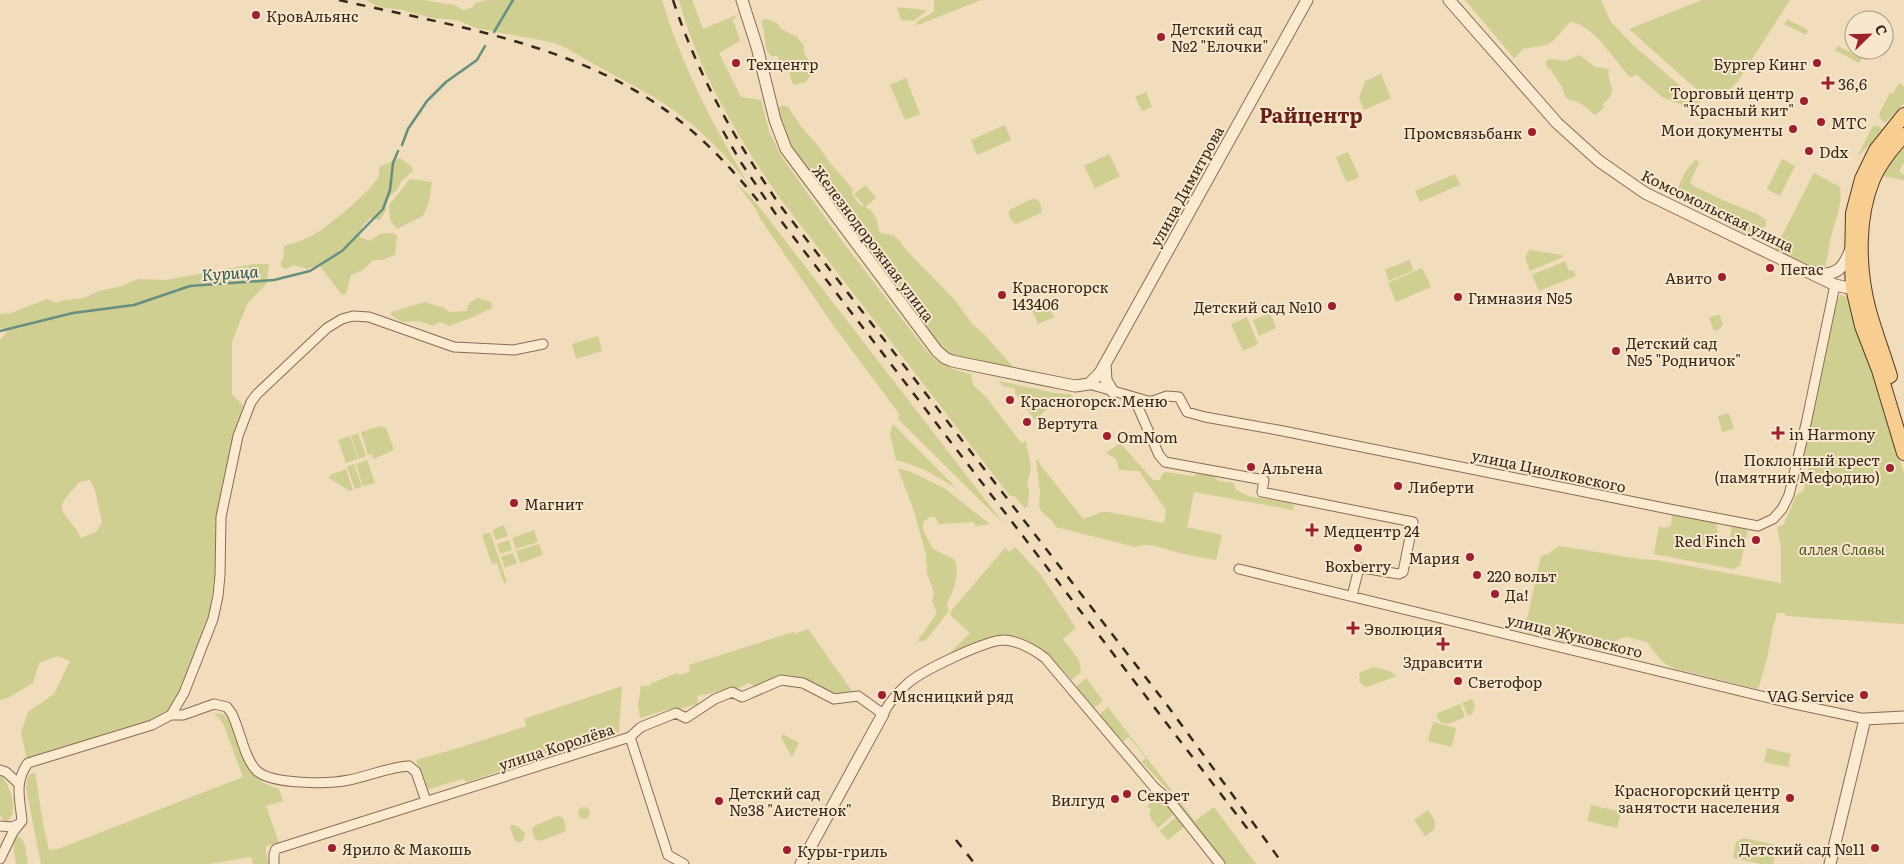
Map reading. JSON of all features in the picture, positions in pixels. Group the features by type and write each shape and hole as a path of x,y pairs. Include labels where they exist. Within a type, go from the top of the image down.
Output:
{"main road":[{"path":"1902,118 1876,150 1864,172 1853,213 1852,245 1862,326 1879,370 1904,453"},
{"path":"1904,135 1880,166 1868,191 1858,287 1871,318 1904,426"}],"street":[{"name":"Железнодорожная улица","path":"742,0 757,47 775,120 786,149 937,352 952,361 991,370 1075,386 1089,384"},
{"name":"улица Димитрова","path":"1089,384 1096,378 1105,364 1307,0"},
{"name":"Комсомольская улица","path":"1450,0 1557,123 1599,161 1645,193 1836,285 1858,287"},
{"path":"1818,275 1829,274 1840,269 1852,245"},
{"name":"улица Циолковского","path":"1089,384 1134,398 1154,401 1173,395 1179,397 1185,409 1191,414 1758,526 1773,519 1782,509 1788,496 1806,424 1836,285"},
{"path":"171,715 184,693 213,619 220,574 221,517 238,436 250,402 257,394 326,328 342,319 353,316 369,317 454,347 514,350 543,344"},
{"path":"1105,364 1106,380 1113,392"},
{"path":"1134,398 1159,455 1165,462 1264,480 1262,492 1413,522 1403,572 1399,574 1362,568 1358,572 1352,596"},
{"name":"улица Жуковского","path":"1239,570 1790,703 1865,719 1904,717"},
{"path":"801,864 883,714 906,685 930,670 992,642 1007,640 1025,645 1045,658 1154,787 1170,801 1220,864"},
{"name":"улица Королёва","path":"274,864 276,849 630,737 641,727 676,713 686,718 714,699 732,692 742,697 781,680 803,683 834,699 858,696 883,714"},
{"path":"0,859 6,844 22,821 18,783 28,763 152,725 171,715 183,715 214,704 227,707 235,718 254,768 264,776 272,779 337,782 409,766 416,772 426,801"},
{"path":"1830,864 1865,719"},
{"path":"630,737 668,855 684,864"},
{"path":"0,770 6,772 18,783"},
{"path":"0,826 12,827 20,824"}],"green space":[{"path":"366,0 423,0 454,5 463,10 472,8 475,3 488,0 662,0 679,49 700,97 751,188 711,141 688,121 663,103 568,49 555,43 476,28 457,20 432,18 402,10 379,7"},
{"path":"679,0 692,0 703,29 739,14 733,20 740,41 719,53 741,97 761,100 769,131 781,156 842,241 926,350 936,360 946,366 971,374 973,385 986,397 1021,443 1026,441 1031,468 1027,483 1029,490 1028,506 1025,508 1014,496 1010,496 779,197 734,127 708,78 687,26"},
{"path":"934,0 981,0 915,26 918,21 934,12"},
{"path":"1465,0 1601,0 1611,22 1633,45 1701,104 1695,110 1662,97 1637,75 1630,77 1603,44 1579,24 1570,22 1553,41 1546,45 1523,49 1514,58"},
{"path":"1702,0 1790,0 1738,81 1723,97 1716,100 1694,87 1629,29"},
{"path":"897,7 927,10 914,21 901,20"},
{"path":"767,19 797,37 804,46 805,54 814,68 806,82 794,85 786,62 780,62 777,56 771,56 768,52 761,22"},
{"path":"1787,19 1808,30 1806,35 1784,24"},
{"path":"1838,46 1844,49 1844,55 1835,50"},
{"path":"1579,55 1595,67 1609,69 1611,95 1603,104 1603,109 1595,115 1579,102 1569,100 1565,96 1562,87 1547,67 1546,61 1551,59 1566,61"},
{"path":"1381,74 1391,98 1364,110 1359,98 1365,81"},
{"path":"906,78 920,114 905,120 890,85"},
{"path":"1899,83 1904,87 1904,103 1885,123 1879,117 1880,112 1890,93 1893,94"},
{"path":"1146,92 1152,107 1142,111 1135,97"},
{"path":"783,105 788,107 803,129 853,189 852,194 860,205 864,206 854,194 866,185 876,198 865,207 874,215 880,233 893,235 898,239 907,251 954,299 973,325 983,333 1015,369 951,355 943,350 791,147 782,125 778,108"},
{"path":"1005,125 1011,140 977,155 971,140"},
{"path":"1873,126 1878,126 1882,129 1857,157"},
{"path":"1904,148 1904,163 1899,171 1904,175 1904,180 1883,176 1893,160"},
{"path":"1348,152 1359,177 1348,182 1336,157"},
{"path":"1109,154 1120,176 1095,188 1084,166"},
{"path":"400,158 411,166 413,171 401,181 398,189 388,198 385,212 380,220 371,218 364,224 359,233 360,237 369,241 380,234 393,233 397,236 395,255 382,260 373,260 363,270 351,275 346,294 342,295 320,266 307,269 294,265 286,269 282,268 284,246 310,237 320,231 369,189 379,175 379,167"},
{"path":"1696,159 1699,163 1690,182 1693,186 1757,214 1766,220 1766,225 1760,233 1754,235 1744,233 1719,219 1712,209 1678,188 1685,172"},
{"path":"1782,159 1795,166 1780,196 1767,189"},
{"path":"1814,173 1840,187 1841,194 1823,271 1775,249"},
{"path":"1455,174 1460,185 1420,202 1415,191"},
{"path":"410,179 432,182 429,202 423,216 397,229 390,220 389,205"},
{"path":"737,184 750,196 767,217 1004,524 897,418 900,415 836,329"},
{"path":"1034,198 1040,204 1041,213 1016,224 1012,221 1009,216 1009,210"},
{"path":"1529,250 1562,255 1563,257 1530,271 1525,258"},
{"path":"1409,260 1414,270 1389,281 1385,270"},
{"path":"1565,261 1569,271 1573,270 1576,276 1539,291 1532,275"},
{"path":"254,264 269,264 267,283 247,304 232,342 232,394 243,405 231,447 217,518 215,571 210,618 179,697 167,715 27,759 21,733 28,712 54,694 70,661 58,656 39,663 33,683 8,698 0,700 0,340 7,330 0,328 0,314 11,313 47,299 56,303 84,298 99,291 122,286 138,279 166,280","holes":["90,480 95,490 102,522 96,532 81,538 64,514 62,510 63,502 79,482"]},
{"path":"1422,268 1431,287 1396,302 1388,283"},
{"name":"аллея Славы","path":"1841,295 1849,298 1904,474 1904,624 1786,616 1785,613 1775,613 1777,615 1758,689 1676,669 1660,659 1647,642 1626,637 1619,639 1603,650 1595,649 1585,643 1560,641 1537,632 1530,634 1525,628 1541,556 1548,554 1559,546 1657,560 1781,583 1781,548 1777,527 1784,524 1796,496 1803,492 1810,461 1803,458 1833,314"},
{"path":"478,298 491,302 492,308 449,326 440,322 432,326 420,321 402,322 391,315 391,312 425,302 441,307 449,312 467,311 469,304"},
{"path":"1048,303 1054,317 1038,324 1032,310"},
{"path":"1270,313 1276,328 1259,336 1253,320"},
{"path":"1719,314 1723,324 1720,329 1714,331 1709,318"},
{"path":"1247,317 1258,344 1243,351 1231,324"},
{"path":"598,336 602,351 576,359 572,344"},
{"path":"999,381 1055,393 1071,394 1073,398 1070,403 1059,403 1051,407 1035,420 1015,393 1015,389 1003,386"},
{"path":"1729,413 1734,429 1722,432 1718,416"},
{"path":"893,424 958,490 929,472 896,460 890,434"},
{"path":"380,426 386,428 394,450 373,459 372,454 368,455 361,432"},
{"path":"358,433 366,456 359,459 351,436"},
{"path":"350,436 358,459 346,463 338,440"},
{"path":"1120,443 1153,480 1160,480 1163,473 1166,472 1193,476 1200,472 1214,476 1218,481 1234,483 1236,490 1248,496 1294,504 1293,510 1194,492 1187,527 1222,535 1216,560 1160,547 1144,545 1135,547 1056,527 1041,511 1039,505 1040,492 1036,461 1039,459 1039,463 1083,519 1102,512 1109,512 1164,523 1166,510 1139,471 1119,470 1116,459 1106,453"},
{"path":"367,460 375,483 363,486 356,464"},
{"path":"354,464 362,487 355,489 347,467"},
{"path":"346,469 353,490 350,491 329,478 330,475"},
{"path":"898,469 909,471 944,488 990,524 976,526 973,522 939,524 935,517 930,517 923,522 923,530 933,549 955,560 957,571 947,604 949,611 926,640 917,642 937,613 932,601 934,592 927,573 926,555 914,511"},
{"path":"1672,515 1716,523 1719,540 1724,542 1729,541 1732,526 1748,530 1740,566 1733,569 1654,554 1659,526 1665,528 1671,526"},
{"path":"504,525 508,536 496,540 492,530"},
{"path":"534,530 538,542 516,549 512,538"},
{"path":"490,532 507,582 504,583 497,563 492,564 482,535"},
{"path":"509,540 512,550 500,554 497,544"},
{"path":"539,544 543,555 520,563 516,551"},
{"path":"1015,547 1041,575 1076,628 1063,639 1079,660 1081,672 1072,680 1038,647 1028,641 1006,635 993,636 942,661 970,633 950,615 951,611 1005,548 1009,552"},
{"path":"513,553 517,563 505,568 501,557"},
{"path":"808,629 852,691 842,693 824,690 800,678 791,675 781,675 756,687 749,683 738,688 697,696 698,704 679,709 669,709 640,718 638,705 641,686 650,686 650,684 677,673 680,675 690,672 689,665 796,631 792,635"},
{"path":"1373,667 1389,671 1397,676 1367,687 1362,685 1359,680 1359,673"},
{"path":"1086,678 1103,701 1094,708 1076,687"},
{"path":"622,686 619,732 467,782 462,779 426,790 416,760 527,726 524,719"},
{"path":"1472,699 1475,707 1472,714 1468,716 1462,703"},
{"path":"1460,704 1465,717 1448,724 1440,722 1436,714"},
{"path":"1108,707 1195,821 1214,807 1256,864 1226,864 1170,792 1142,762 1146,758 1129,737 1123,741 1099,715"},
{"path":"214,713 222,714 229,719 251,770 258,778 279,789 283,801 266,806 279,843 266,846 269,864 253,864 251,857 209,864 41,864 26,788 28,776 35,772 49,850 58,849 243,777 223,723"},
{"path":"1433,722 1456,728 1452,747 1428,741"},
{"path":"783,734 799,743 792,757 781,737"},
{"path":"1767,748 1791,754 1788,767 1764,762"},
{"path":"0,775 10,792 13,807 10,819 5,822 0,815"},
{"path":"1158,796 1175,813 1158,828 1150,818 1151,810 1147,806"},
{"path":"1591,805 1621,812 1617,828 1587,821"},
{"path":"582,807 586,807 590,813 586,819 582,819 578,815 578,811"},
{"path":"1428,810 1435,821 1434,830 1425,836 1414,820"},
{"path":"558,816 563,818 566,827 564,832 540,841 535,839 532,830 534,826"},
{"path":"1177,816 1185,826 1168,840 1160,831"},
{"path":"510,826 517,826 525,833 523,841 517,842 514,839"},
{"path":"17,836 23,840 28,864 16,864 12,838"},
{"path":"1743,838 1777,845 1773,864 1761,864 1733,858 1736,842"}],"waterway":[{"name":"Курица","path":"494,32 513,0"},
{"name":"Курица","path":"402,145 408,129 427,101 446,82 477,60 485,46"},
{"name":"Курица","path":"0,331 73,313 134,305 190,286 274,280 310,271 342,251 383,209 390,190 393,163 398,151"}],"railway":[{"path":"339,0 475,30 564,57 607,76 647,98 685,125 726,164 763,207"},
{"path":"673,0 694,55 718,106 779,204 1167,705 1283,864"},
{"path":"723,131 740,161 775,213 1250,832"},
{"path":"956,840 975,864"}],"place":[{"name":"КровАльянс","path":"256,15"},
{"name":"Детский сад №2 \"Елочки\"","path":"1161,37"},
{"name":"Техцентр","path":"736,63"},
{"name":"Бургер Кинг","path":"1817,63"},
{"name":"36,6","path":"1828,83"},
{"name":"Торговый центр \"Красный кит\"","path":"1804,101"},
{"name":"МТС","path":"1821,122"},
{"name":"Мои документы","path":"1793,129"},
{"name":"Промсвязьбанк","path":"1532,132"},
{"name":"Ddx","path":"1809,151"},
{"name":"Пегас","path":"1770,268"},
{"name":"Авито","path":"1722,277"},
{"name":"Красногорск 143406","path":"1002,295"},
{"name":"Гимназия №5","path":"1458,297"},
{"name":"Детский сад №10","path":"1332,306"},
{"name":"Детский сад №5 \"Родничок\"","path":"1616,351"},
{"name":"Красногорск.Меню","path":"1010,400"},
{"name":"Вертута","path":"1027,422"},
{"name":"in Harmony","path":"1778,433"},
{"name":"OmNom","path":"1107,436"},
{"name":"Альгена","path":"1251,467"},
{"name":"Поклонный крест (памятник Мефодию)","path":"1890,468"},
{"name":"Либерти","path":"1398,486"},
{"name":"Магнит","path":"514,503"},
{"name":"Медцентр 24","path":"1312,530"},
{"name":"Red Finch","path":"1756,540"},
{"name":"Boxberry","path":"1358,548"},
{"name":"Мария","path":"1470,557"},
{"name":"220 вольт","path":"1477,575"},
{"name":"Да!","path":"1495,594"},
{"name":"Эволюция","path":"1353,628"},
{"name":"Здравсити","path":"1443,644"},
{"name":"Светофор","path":"1458,681"},
{"name":"Мясницкий ряд","path":"882,695"},
{"name":"VAG Service","path":"1864,695"},
{"name":"Секрет","path":"1127,794"},
{"name":"Красногорский центр занятости населения","path":"1790,798"},
{"name":"Вилгуд","path":"1115,799"},
{"name":"Детский сад №38 \"Аистенок\"","path":"719,801"},
{"name":"Ярило & Макошь","path":"332,848"},
{"name":"Детский сад №11","path":"1875,848"},
{"name":"Куры-гриль","path":"787,850"}],"district":[{"name":"Райцентр","path":"1311,114"}]}
